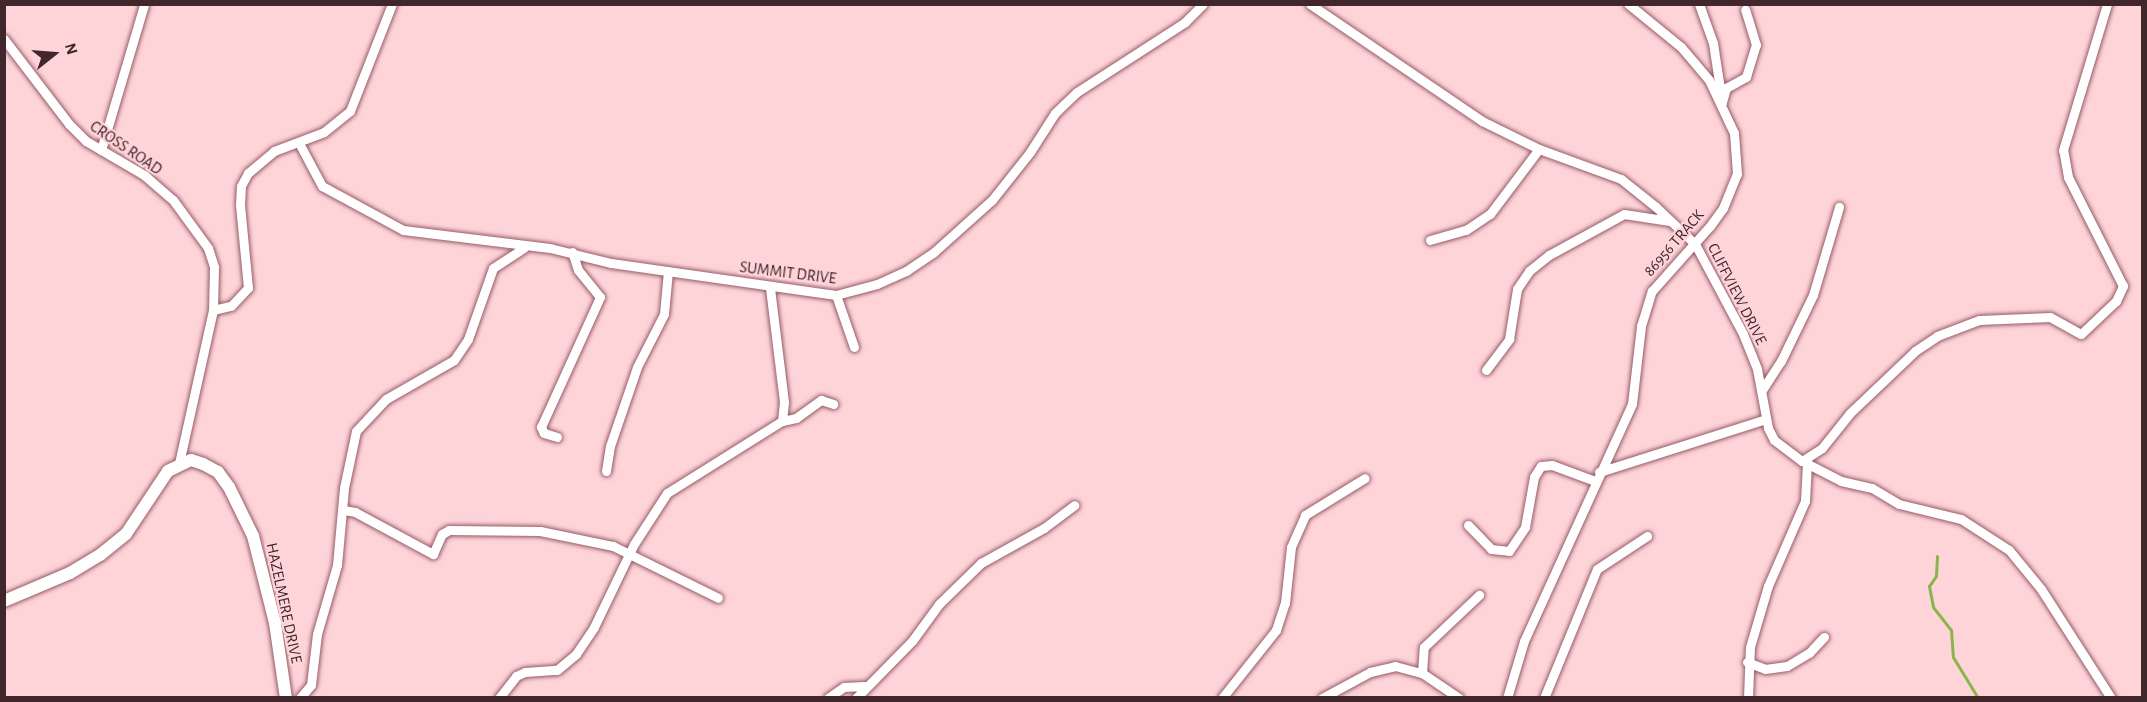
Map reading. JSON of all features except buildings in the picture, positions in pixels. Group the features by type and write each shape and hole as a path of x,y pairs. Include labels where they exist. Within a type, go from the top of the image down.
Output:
{"street":[{"path":"213,310 231,306 248,288 241,186 260,162 274,151 299,143 339,123 350,111 392,4"},
{"name":"SUMMIT DRIVE","path":"299,143 322,186 393,226 412,233 572,252 770,288 836,295 896,275 934,252 992,200 1055,113 1077,92 1175,28 1203,4"},
{"name":"CLIFFVIEW DRIVE","path":"1310,4 1482,121 1539,149 1621,179 1671,222 1695,244 1750,350 1762,390 1766,419 1774,440 1804,462 1841,481 1872,488 1899,504 1961,519 2008,550 2041,589 2111,698"},
{"name":"86956 TRACK","path":"1507,698 1524,641 1637,387 1641,326 1652,291 1695,244 1723,208 1737,174 1734,133 1722,102 1681,47 1628,4"},
{"path":"1699,4 1713,43 1722,102"},
{"path":"1748,698 1747,662 1768,586 1805,501 1804,462 1822,448 1850,413 1915,351 1957,327 1979,321 2050,317 2081,334 2116,302 2123,286 2068,177 2063,150 2106,4"},
{"path":"101,150 144,5"},
{"path":"1722,102 1726,87 1746,77 1756,45 1745,10"},
{"name":"CROSS ROAD","path":"4,39 57,111 101,150 144,175 172,200 194,226 214,267 213,310 179,463"},
{"path":"1430,240 1466,230 1490,214 1539,149"},
{"path":"1762,390 1781,361 1813,296 1839,207"},
{"path":"1486,370 1509,339 1517,289 1536,266 1624,214 1671,222"},
{"path":"300,698 313,674 317,634 337,565 350,447 364,418 386,399 454,360 468,339 493,268 508,255 526,247"},
{"path":"557,437 544,433 541,427 600,297 578,270 572,252"},
{"path":"606,471 610,446 638,367 664,314 668,271"},
{"path":"770,288 784,402 782,421"},
{"path":"836,295 854,346"},
{"path":"499,698 516,676 525,672 557,670 572,659 588,639 630,554 675,485 771,431 782,421 796,418 821,400 833,404"},
{"path":"1468,525 1491,549 1509,551 1525,527 1534,477 1541,466 1552,465 1597,477 1766,419"},
{"name":"HAZELMERE DRIVE","path":"179,463 191,460 218,472 241,509 263,568 286,698"},
{"path":"4,601 70,573 116,544 135,522 159,480 179,463"},
{"path":"1222,698 1276,630 1285,603 1291,547 1305,515 1365,478"},
{"path":"856,698 864,686 904,649 939,604 981,563 1044,528 1074,505"},
{"path":"343,510 355,512 433,554 445,531 520,530 613,546 718,598"},
{"path":"1545,698 1597,569 1647,536"},
{"path":"1422,673 1424,647 1479,595"},
{"path":"1747,662 1765,669 1787,666 1809,653 1824,637"},
{"path":"1322,698 1384,667 1408,667 1422,673 1459,698"},
{"path":"828,698 844,687 864,686"}],"waterway":[{"path":"1937,556 1936,576 1929,586 1933,607 1951,630 1953,657 1978,698"}]}
